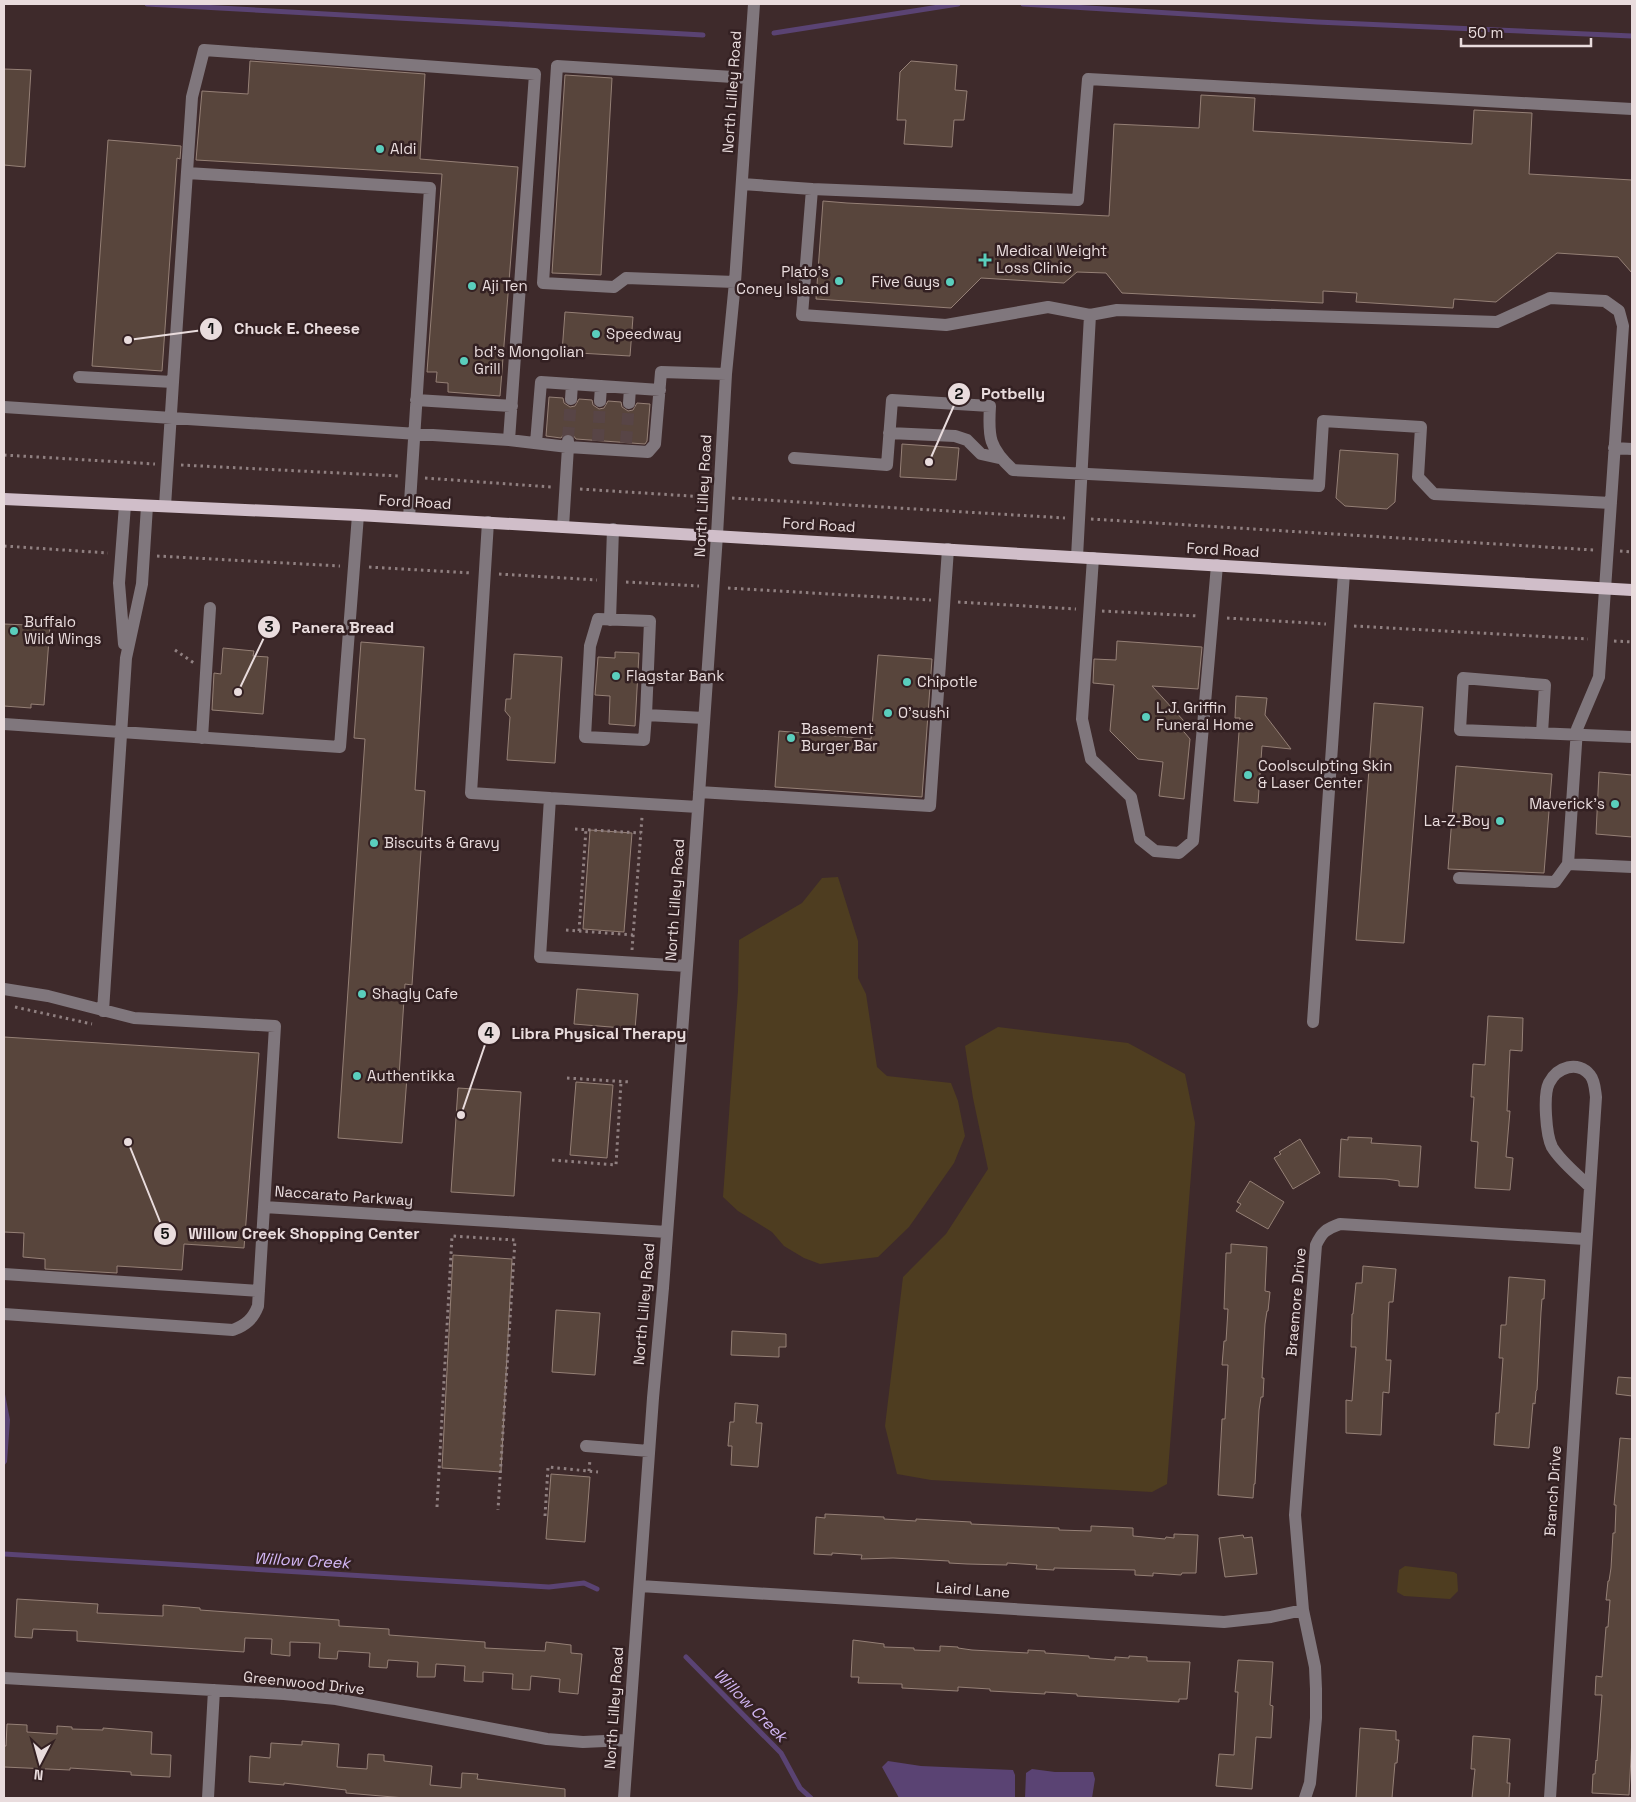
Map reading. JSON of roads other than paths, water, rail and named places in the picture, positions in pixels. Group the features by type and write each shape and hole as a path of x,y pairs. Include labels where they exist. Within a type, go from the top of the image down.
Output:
{"main road":[{"name":"Ford Road","path":"4,499 358,514 1632,590"}],"street":[{"name":"North Lilley Road","path":"624,1798 687,966 717,535 726,374 735,282 754,4"},
{"path":"165,506 192,97 204,50 535,74 557,66 749,78"},
{"path":"557,66 543,283 614,287 626,278 735,282"},
{"path":"510,440 535,74"},
{"path":"742,184 812,189 1078,200 1088,79 1632,109"},
{"path":"187,173 430,188 409,518"},
{"path":"812,189 802,315 946,325 1048,307 1090,316 1117,310 1497,322 1550,298 1605,301 1619,311 1623,326 1599,677 1577,729 1568,864 1555,882 1459,878"},
{"path":"1077,557 1090,316"},
{"path":"4,407 414,433 536,443 598,445 626,447 648,452 655,444 661,372 726,374"},
{"path":"79,377 173,382"},
{"path":"536,443 541,382 660,390"},
{"path":"571,399 572,384"},
{"path":"600,401 602,386"},
{"path":"629,403 630,388"},
{"path":"416,400 512,406"},
{"path":"794,458 887,465 892,400 990,406 988,433 999,458 1013,470 1319,486 1323,421 1421,426 1418,477 1434,494 1611,503"},
{"path":"889,433 955,436 967,440 981,454 999,458"},
{"path":"563,526 568,443"},
{"path":"1614,448 1632,449"},
{"path":"124,505 119,583 126,658"},
{"path":"103,1010 126,658 142,584 147,506"},
{"path":"4,724 340,747 358,514"},
{"path":"488,522 471,793 698,807"},
{"path":"610,620 613,529"},
{"path":"699,792 930,806 948,549"},
{"path":"1093,558 1082,719 1091,759 1131,797 1140,839 1155,851 1163,852 1179,853 1193,841 1217,566"},
{"path":"1312,1022 1344,573"},
{"path":"202,738 210,608"},
{"path":"598,619 610,620 650,622 644,740 585,737 590,646 598,619"},
{"path":"1542,733 1545,685 1463,678 1460,730 1542,733 1632,736"},
{"path":"646,715 704,718"},
{"path":"550,798 540,957 687,966"},
{"path":"1568,864 1632,867"},
{"path":"4,989 48,996 134,1018 275,1026 264,1207"},
{"name":"Branch Drive","path":"1550,1798 1596,1097 1591,1076 1584,1070 1568,1067 1560,1070 1548,1087 1547,1135 1553,1147 1562,1158 1589,1186"},
{"name":"Naccarato Parkway","path":"4,1314 233,1330 242,1327 254,1315 258,1306 264,1207 667,1232"},
{"name":"Braemore Drive","path":"1303,1610 1295,1515 1316,1245 1320,1236 1328,1228 1340,1224 1586,1239"},
{"path":"4,1274 259,1291"},
{"path":"588,1451 649,1451"},
{"name":"Laird Lane","path":"640,1586 1224,1622 1271,1617 1303,1610"},
{"path":"1303,1610 1315,1667 1316,1689 1316,1718 1310,1783 1305,1798"},
{"name":"Greenwood Drive","path":"4,1678 284,1694 336,1699 547,1739 583,1742 628,1740"},
{"path":"208,1798 214,1690"}],"waterway":[{"path":"147,4 703,35"},
{"path":"774,33 958,4"},
{"path":"1023,4 1317,22 1632,36"},
{"name":"Willow Creek","path":"4,1554 549,1587 584,1583 597,1589"},
{"name":"Willow Creek","path":"686,1657 781,1753 800,1788 811,1798"}],"tunnel":[{"path":"568,439 571,399"},
{"path":"598,441 600,401"},
{"path":"626,443 629,403"}],"place":[{"name":"Aldi","path":"380,149"},
{"name":"Medical Weight Loss Clinic","path":"985,260"},
{"name":"Plato's Coney Island","path":"839,281"},
{"name":"Five Guys","path":"950,282"},
{"name":"Aji Ten","path":"472,286"},
{"name":"Speedway","path":"596,334"},
{"name":"Chuck E. Cheese","path":"128,340"},
{"name":"bd's Mongolian Grill","path":"464,361"},
{"name":"Potbelly","path":"929,462"},
{"name":"Buffalo Wild Wings","path":"14,631"},
{"name":"Flagstar Bank","path":"616,676"},
{"name":"Chipotle","path":"907,682"},
{"name":"Panera Bread","path":"238,692"},
{"name":"O'sushi","path":"888,713"},
{"name":"L.J. Griffin Funeral Home","path":"1146,717"},
{"name":"Basement Burger Bar","path":"791,738"},
{"name":"Coolsculpting Skin & Laser Center","path":"1248,775"},
{"name":"Maverick's","path":"1615,804"},
{"name":"La-Z-Boy","path":"1500,821"},
{"name":"Biscuits & Gravy","path":"374,843"},
{"name":"Shagly Cafe","path":"362,994"},
{"name":"Authentikka","path":"357,1076"},
{"name":"Libra Physical Therapy","path":"461,1115"},
{"name":"Willow Creek Shopping Center","path":"128,1142"}]}
